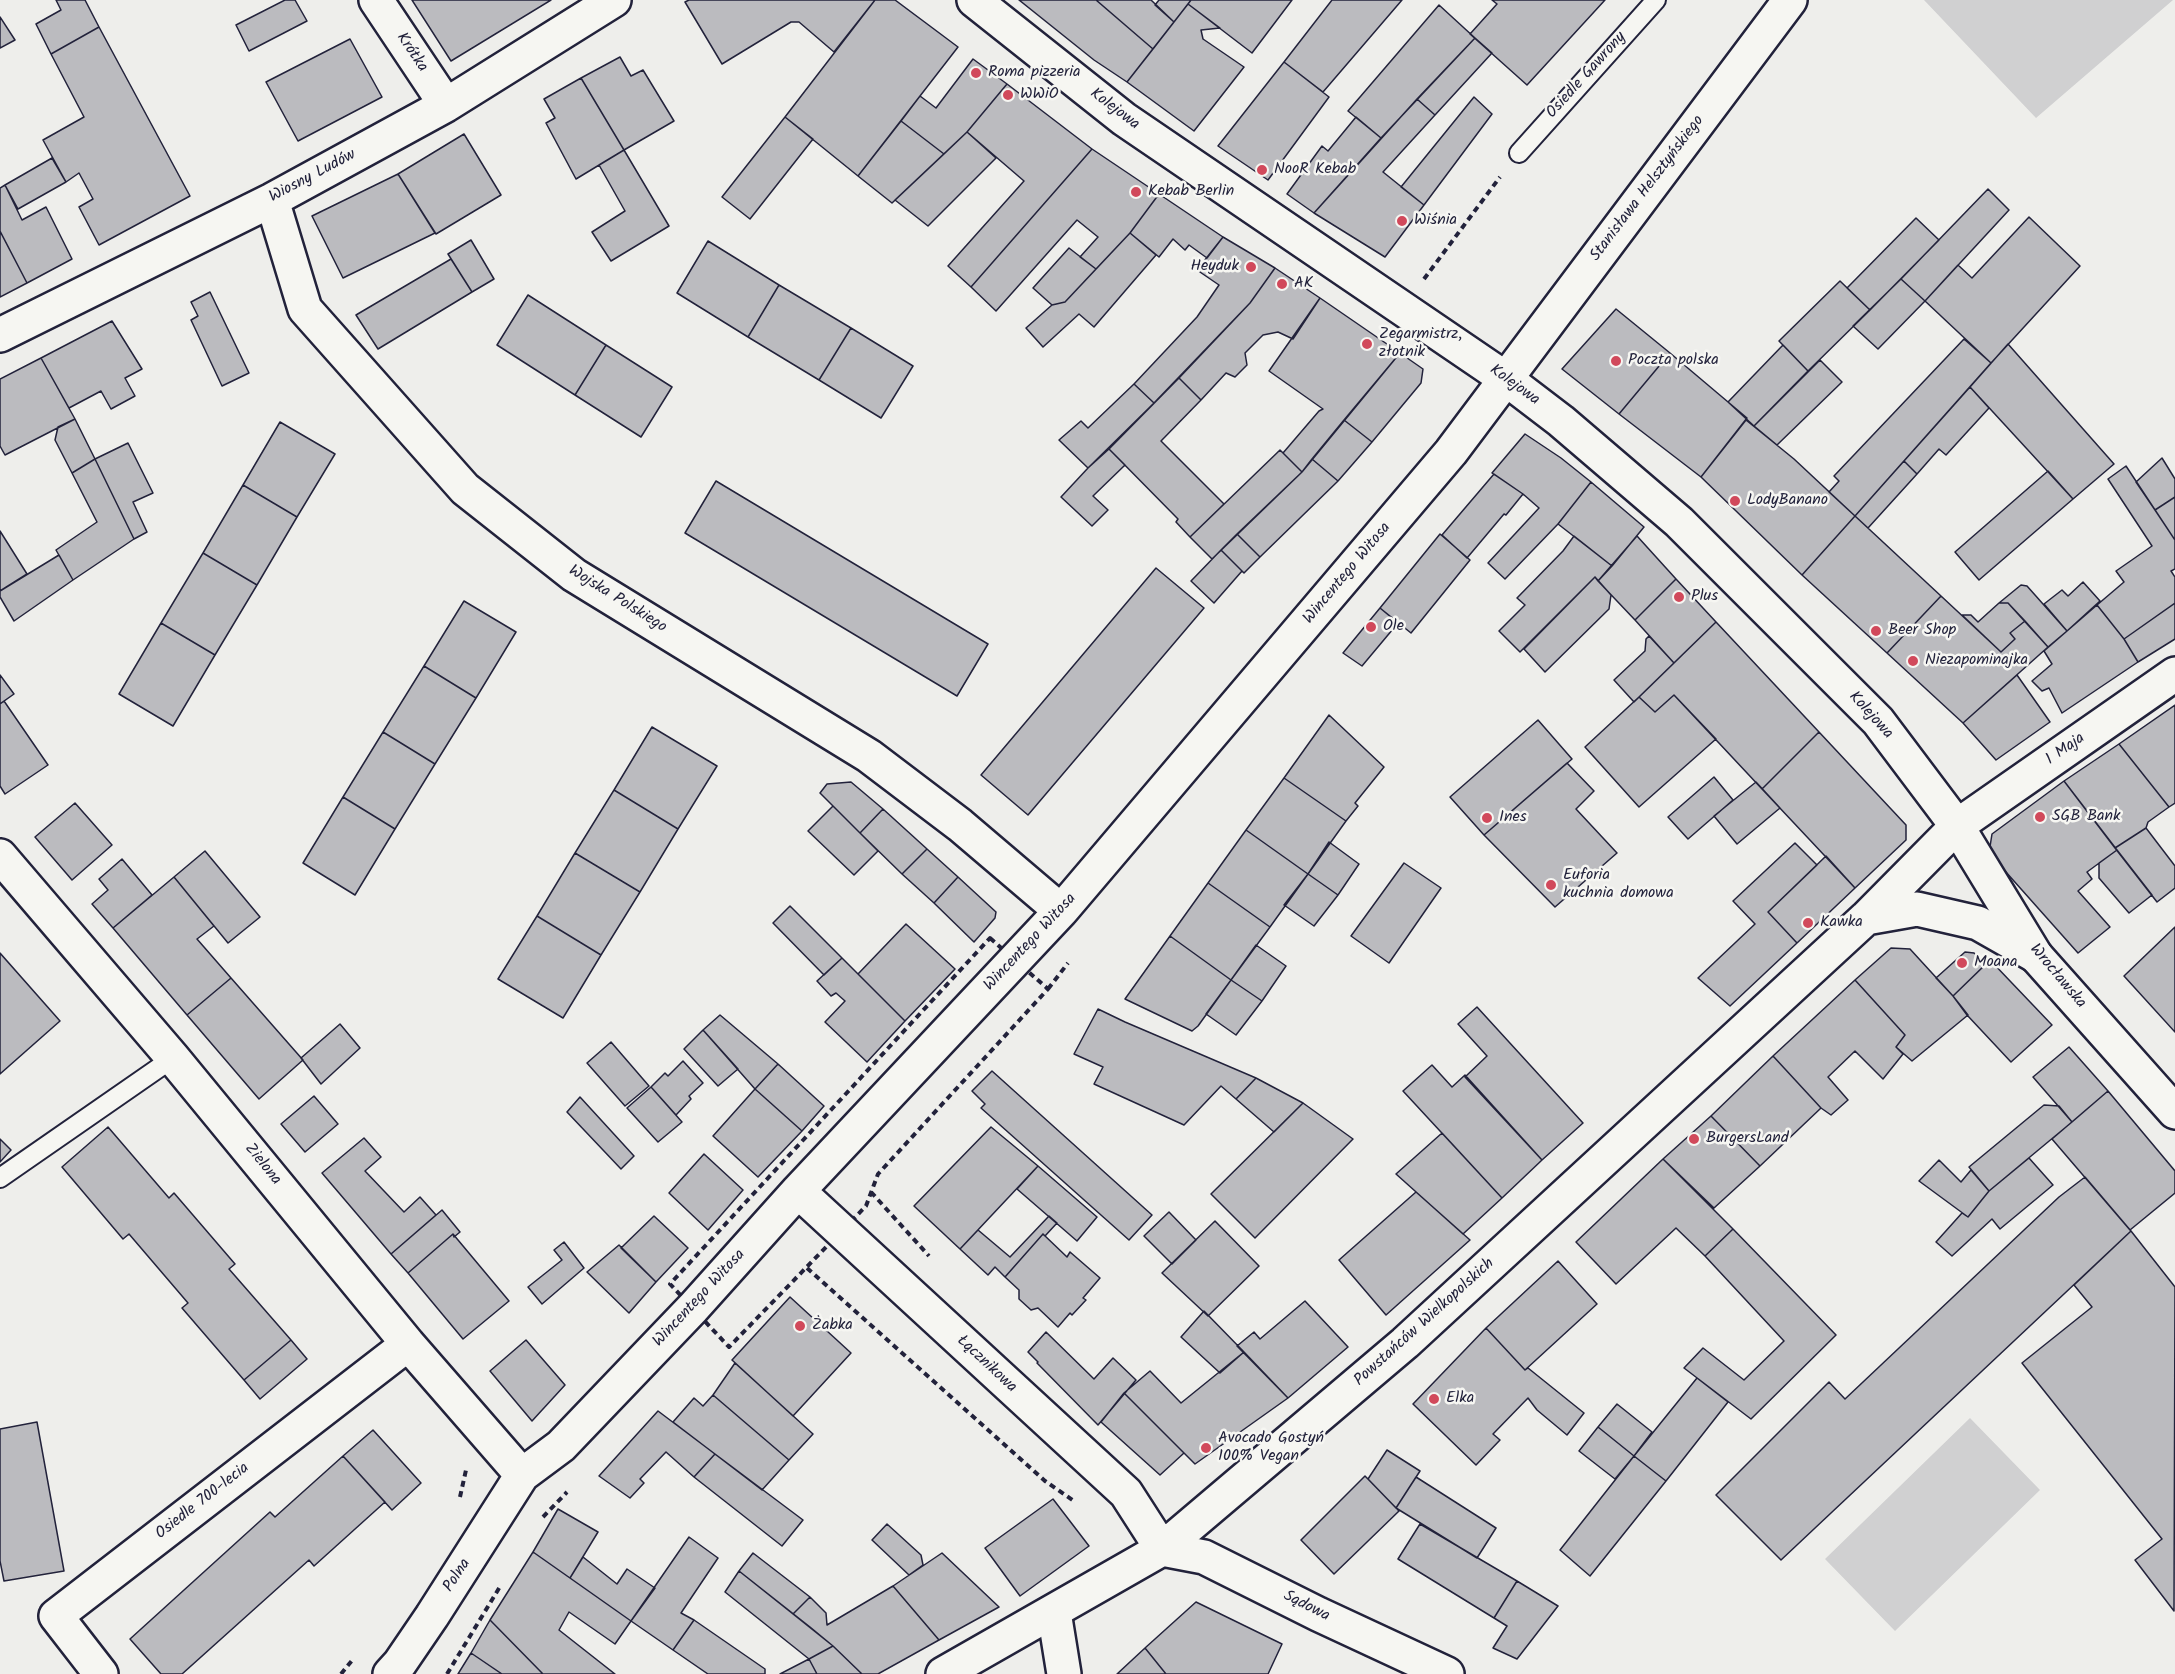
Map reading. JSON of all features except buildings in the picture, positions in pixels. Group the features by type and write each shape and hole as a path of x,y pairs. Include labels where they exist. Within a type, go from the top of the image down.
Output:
{"street":[{"name":"Krótka","path":"376,0 446,105"},
{"name":"Wiosny Ludów","path":"0,335 272,200 446,105 614,0"},
{"name":"Kolejowa","path":"974,0 1124,119 1506,379 1561,421 1679,522 1878,721 1958,826"},
{"name":"Stanisława Helsztyńskiego","path":"1506,379 1790,0"},
{"name":"Wojska Polskiego","path":"272,200 305,309 465,489 574,575 870,756 960,825 1061,911"},
{"name":"Wincentego Witosa","path":"522,1475 561,1446 693,1308 798,1191 1061,911 1451,452 1506,379"},
{"name":"1 Maja","path":"1958,826 2175,674"},
{"name":"Powstańców Wielkopolskich","path":"943,1674 1162,1549 1405,1343 1866,918 1958,826"},
{"name":"Wrocławska","path":"1958,826 2036,956 2175,1112"},
{"name":"Zielona","path":"0,856 173,1058 408,1344 522,1475"},
{"path":"1866,918 1917,909 1978,923 2036,956"},
{"name":"Łącznikowa","path":"798,1191 1126,1493 1162,1549"},
{"name":"Osiedle 700-lecia","path":"101,1674 56,1616 408,1344"},
{"name":"Polna","path":"390,1674 432,1616 522,1475"},
{"name":"Sądowa","path":"1162,1549 1204,1557 1318,1614 1447,1674"},
{"path":"1054,1612 1064,1674"}],"lane":[{"name":"Osiedle Gawrony","path":"1519,153 1656,0"},
{"path":"0,1178 173,1058"}],"path":[{"path":"1419,286 1519,153"},
{"path":"990,938 1031,887"},
{"path":"807,1268 1045,1481 1082,1506"},
{"path":"710,1343 718,1334"},
{"path":"539,1522 571,1488"},
{"path":"447,1674 502,1583"}],"shaded area":[{"path":"1924,0 2173,0 2036,118"},
{"path":"1970,1418 2040,1490 1895,1631 1825,1559"}],"place":[{"name":"Roma pizzeria","path":"976,73"},
{"name":"WWiO","path":"1008,95"},
{"name":"NooR Kebab","path":"1262,170"},
{"name":"Kebab Berlin","path":"1136,192"},
{"name":"Wiśnia","path":"1402,221"},
{"name":"Heyduk","path":"1251,267"},
{"name":"AK","path":"1282,284"},
{"name":"Zegarmistrz, złotnik","path":"1367,344"},
{"name":"Poczta polska","path":"1616,361"},
{"name":"LodyBanano","path":"1735,501"},
{"name":"Plus","path":"1679,597"},
{"name":"Ole","path":"1371,627"},
{"name":"Beer Shop","path":"1876,631"},
{"name":"Niezapominajka","path":"1913,661"},
{"name":"SGB Bank","path":"2040,817"},
{"name":"Ines","path":"1487,818"},
{"name":"Euforia kuchnia domowa","path":"1551,885"},
{"name":"Kawka","path":"1808,923"},
{"name":"Moana","path":"1962,963"},
{"name":"BurgersLand","path":"1694,1139"},
{"name":"Żabka","path":"800,1326"},
{"name":"Elka","path":"1434,1399"},
{"name":"Avocado Gostyń 100% Vegan","path":"1206,1448"}]}
